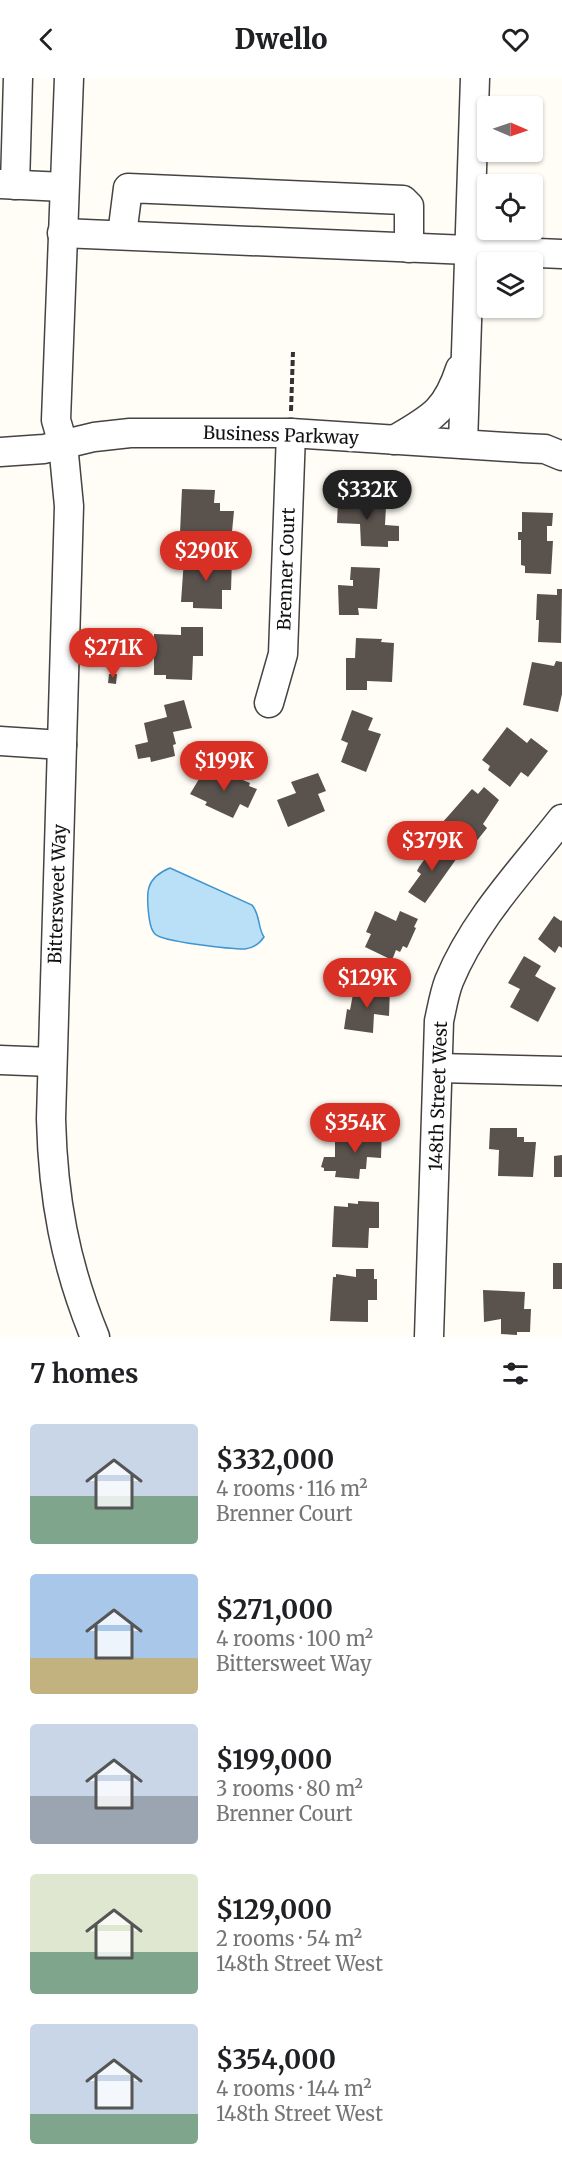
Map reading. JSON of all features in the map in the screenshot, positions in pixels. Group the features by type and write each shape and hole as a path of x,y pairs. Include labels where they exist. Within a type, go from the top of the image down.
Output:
{"street":[{"path":"18,78 8,130 7,184 64,187"},
{"name":"Bittersweet Way","path":"69,78 56,420 63,444 69,506 52,1062 52,1150 59,1217 75,1280 95,1337"},
{"path":"463,444 475,78"},
{"path":"122,235 128,188 140,188 403,200 409,206 409,248"},
{"path":"62,233 562,254"},
{"path":"394,440 427,420 444,405 456,382 465,353"},
{"name":"Business Parkway","path":"0,452 44,449 94,437 130,433 291,433 545,449 562,456"},
{"name":"Brenner Court","path":"269,703 283,654 291,433"},
{"path":"0,741 62,745"},
{"name":"148th Street West","path":"429,1337 439,1021 448,983 465,947 486,916 562,819"},
{"path":"0,1060 52,1062"},
{"path":"438,1068 562,1071"}],"path":[{"path":"291,433 293,352"}],"water":[{"path":"170,868 252,905 257,913 264,937 251,948 238,949 170,940 155,934 149,917 149,887 156,876"}],"building":[{"path":"182,489 215,490 214,503 220,503 220,511 234,511 231,542 205,540 205,535 180,533"},
{"path":"341,495 367,496 366,505 386,506 385,525 399,526 399,541 388,541 388,547 361,546 360,524 337,523 338,502 341,502"},
{"path":"522,512 553,513 552,526 547,526 547,541 553,541 551,574 525,573 525,566 521,565 521,540 518,540 518,532 522,532"},
{"path":"208,556 232,558 231,590 222,590 222,609 193,608 193,602 181,602 184,559 208,561"},
{"path":"351,567 380,568 377,609 358,608 359,615 339,615 338,585 353,586 353,580 350,580"},
{"path":"557,589 562,589 561,643 538,642 537,594 557,595"},
{"path":"181,627 203,627 203,656 193,656 192,680 166,679 166,675 154,675 154,634 181,635"},
{"path":"356,638 382,639 381,642 394,643 392,682 367,681 367,690 346,690 346,658 355,658"},
{"path":"556,661 562,662 562,694 558,712 523,705 532,662 554,666"},
{"path":"109,674 117,674 116,684 108,683"},
{"path":"184,700 192,728 173,732 176,744 173,745 175,756 151,762 150,757 138,759 135,745 148,742 144,723 167,717 164,705"},
{"path":"352,710 373,718 368,730 381,734 366,772 341,762 348,743 341,740"},
{"path":"507,727 527,743 531,738 548,751 528,777 521,772 510,787 488,770 490,766 482,760"},
{"path":"205,769 215,773 217,769 250,783 249,786 257,789 248,808 240,804 233,818 205,805 207,802 190,794"},
{"path":"318,773 326,791 318,794 325,811 288,827 277,800 296,793 291,782"},
{"path":"484,787 499,800 483,824 487,828 475,843 472,841 469,845 442,823 472,789 478,794"},
{"path":"436,843 457,858 425,903 408,892 421,874 417,871 419,867"},
{"path":"375,911 396,921 400,911 418,919 407,948 403,946 400,952 396,950 392,960 365,947 371,934 366,932"},
{"path":"554,916 562,920 562,948 559,946 555,953 538,939"},
{"path":"524,956 541,966 535,976 556,988 538,1022 510,1007 520,989 508,983"},
{"path":"371,985 390,988 389,1016 374,1014 373,1033 344,1029 347,1009 350,1010 354,989 370,992"},
{"path":"363,1127 382,1128 381,1158 367,1157 366,1169 360,1169 359,1179 335,1177 336,1171 324,1171 321,1167 324,1157 335,1157 335,1140 362,1142"},
{"path":"490,1128 517,1128 517,1137 524,1137 524,1142 536,1142 533,1177 498,1176 499,1150 489,1149"},
{"path":"562,1155 562,1177 554,1177 554,1156"},
{"path":"358,1201 379,1202 379,1228 369,1228 368,1248 332,1247 334,1206 348,1207 348,1203 358,1204"},
{"path":"553,1263 562,1263 562,1289 553,1289"},
{"path":"356,1269 374,1269 374,1279 377,1279 377,1300 368,1300 368,1322 330,1321 333,1277 336,1277 336,1274 356,1277"},
{"path":"483,1290 525,1292 524,1309 531,1309 530,1332 517,1332 517,1335 501,1334 501,1319 484,1322"}]}
